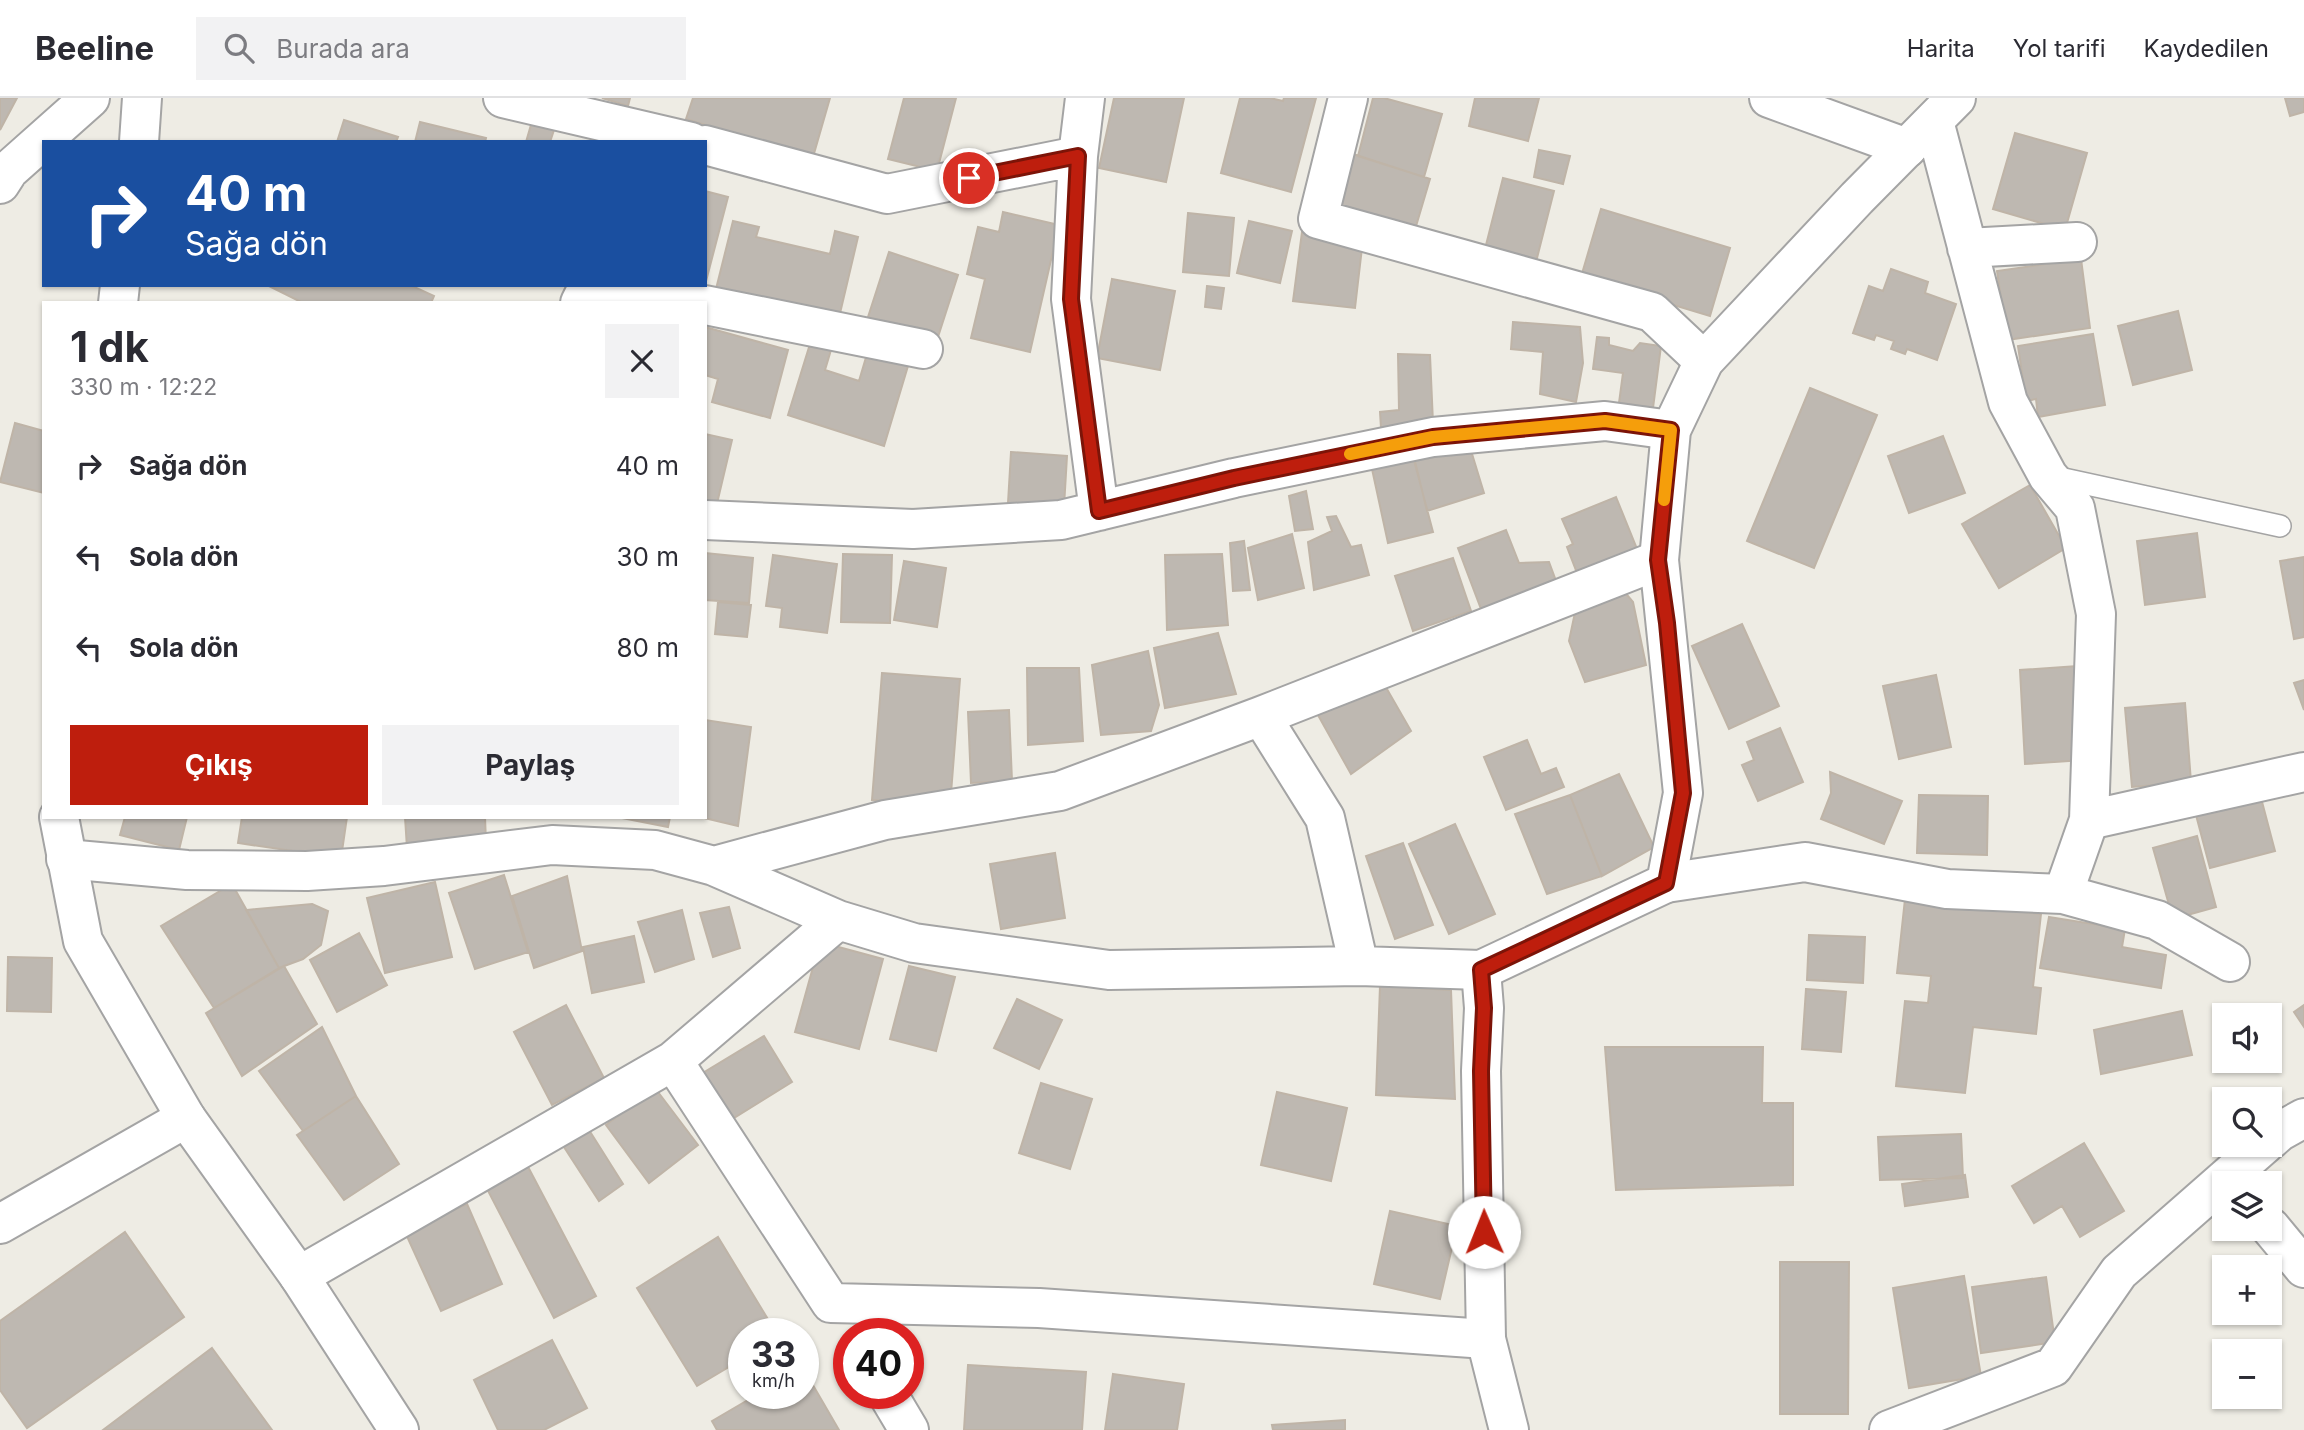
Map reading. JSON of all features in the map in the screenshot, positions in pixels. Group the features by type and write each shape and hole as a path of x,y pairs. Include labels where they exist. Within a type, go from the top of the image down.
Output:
{"street":[{"path":"43,140 90,98"},
{"path":"139,140 142,98"},
{"path":"503,98 682,140"},
{"path":"1084,98 1078,156 1071,299 1099,511"},
{"path":"1348,98 1318,219 1652,312 1704,360"},
{"path":"1769,98 1907,148"},
{"path":"1666,883 1683,793 1667,623 1658,560 1671,430 1704,360 1945,109"},
{"path":"1945,109 1967,248 2008,402 2048,475 2075,508 2096,614 2089,820 2063,894"},
{"path":"0,184 9,170 42,141"},
{"path":"707,146 887,194 1078,156"},
{"path":"1967,248 2077,242"},
{"path":"620,287 686,301"},
{"path":"707,305 923,349"},
{"path":"707,520 913,529 1061,520 1234,478 1433,437 1605,421 1671,430"},
{"path":"714,866 885,820 1060,791 1261,716 1658,560"},
{"path":"1261,716 1325,818 1359,966"},
{"path":"2089,820 2304,772"},
{"path":"59,819 83,941 186,1118 299,1276 399,1430"},
{"path":"66,859 187,870 307,871 384,866 552,845 655,850 714,866 838,919 914,943 1109,970 1359,966 1481,970 1666,883 1805,862 1947,888 2063,894 2157,920 2230,962"},
{"path":"299,1276 673,1061 838,919"},
{"path":"1481,970 1484,1008 1481,1071 1486,1339 1509,1430"},
{"path":"673,1061 841,1318 1039,1308 1486,1339"},
{"path":"0,1224 186,1118"},
{"path":"2282,1130 2304,1118"},
{"path":"2239,1171 2252,1157"},
{"path":"1889,1430 2053,1367 2119,1272 2212,1195"},
{"path":"2282,1241 2304,1268"},
{"path":"897,1409 909,1430"}],"lane":[{"path":"2048,475 2280,526"}],"building":[{"path":"0,98 17,98 0,130"},
{"path":"602,98 630,98 628,106"},
{"path":"693,98 830,98 813,157 686,119"},
{"path":"904,98 956,98 937,171 888,159"},
{"path":"1114,98 1184,98 1166,182 1099,168"},
{"path":"1240,98 1283,101 1284,98 1316,98 1291,192 1221,173"},
{"path":"1373,98 1384,98 1442,114 1424,177 1358,156"},
{"path":"1475,98 1539,98 1528,141 1469,126"},
{"path":"2285,98 2304,98 2304,112 2290,116"},
{"path":"535,111 558,118 551,140 527,140"},
{"path":"344,120 398,137 397,140 338,140"},
{"path":"420,122 486,138 486,140 416,140"},
{"path":"2015,133 2087,153 2065,230 1993,209"},
{"path":"1539,150 1570,156 1563,184 1534,177"},
{"path":"1350,153 1430,179 1414,233 1337,209"},
{"path":"1503,178 1554,191 1536,262 1485,249"},
{"path":"707,192 728,197 707,277"},
{"path":"1601,209 1730,248 1710,316 1581,277"},
{"path":"1003,212 1059,225 1030,352 971,338 985,279 967,274 978,227 999,232"},
{"path":"1188,213 1234,218 1229,276 1183,272"},
{"path":"733,221 759,227 756,237 830,254 835,231 858,237 837,326 714,297"},
{"path":"1249,221 1292,231 1280,283 1237,273"},
{"path":"1302,232 1363,239 1355,308 1293,301"},
{"path":"889,252 958,275 937,340 868,317"},
{"path":"2081,259 2090,328 2007,340 1997,271"},
{"path":"1891,269 1928,282 1925,293 1956,304 1937,360 1907,349 1905,354 1891,349 1894,341 1876,335 1874,340 1853,333 1869,286 1883,291"},
{"path":"1112,279 1175,291 1160,370 1097,358"},
{"path":"1207,286 1224,288 1221,309 1205,307"},
{"path":"271,287 414,287 434,296 432,301 299,301"},
{"path":"2178,311 2192,370 2133,385 2118,326"},
{"path":"1513,322 1580,327 1583,363 1576,402 1540,394 1543,352 1511,349"},
{"path":"707,328 788,350 770,418 712,402 718,379 707,376"},
{"path":"2093,334 2105,405 2038,417 2036,399 2026,401 2018,346"},
{"path":"1597,337 1609,338 1609,345 1633,351 1640,343 1661,346 1653,408 1619,403 1623,373 1593,369"},
{"path":"810,344 831,350 825,370 859,381 867,354 908,366 884,446 788,415"},
{"path":"1398,354 1430,355 1433,423 1381,428 1380,412 1399,410"},
{"path":"1810,388 1877,415 1814,568 1747,541"},
{"path":"15,423 42,430 42,492 0,482"},
{"path":"707,434 732,440 715,512 707,510"},
{"path":"1943,436 1965,493 1909,513 1888,456"},
{"path":"1469,444 1484,493 1427,511 1413,453"},
{"path":"1011,452 1067,456 1064,507 1008,503"},
{"path":"1414,460 1433,532 1388,543 1372,469"},
{"path":"2030,485 2066,548 1999,588 1962,524"},
{"path":"1306,491 1313,529 1295,531 1289,496"},
{"path":"1616,497 1637,549 1577,573 1567,547 1573,544 1562,519"},
{"path":"1336,516 1351,547 1361,545 1369,575 1314,590 1308,542 1332,531 1327,517"},
{"path":"1506,530 1519,563 1549,562 1556,581 1481,609 1458,548"},
{"path":"2197,533 2205,597 2145,605 2137,541"},
{"path":"1292,534 1304,588 1258,600 1248,548"},
{"path":"1244,541 1250,590 1233,591 1230,543"},
{"path":"707,553 753,558 749,603 707,600"},
{"path":"843,554 892,555 890,623 841,622"},
{"path":"1222,554 1228,625 1167,630 1165,555"},
{"path":"773,555 837,564 827,633 780,627 782,608 766,606"},
{"path":"2304,557 2304,637 2294,639 2280,561"},
{"path":"1453,558 1471,611 1413,631 1395,576"},
{"path":"904,561 946,568 937,627 894,620"},
{"path":"1622,589 1633,602 1646,665 1585,682 1569,641 1577,603"},
{"path":"718,602 751,605 747,637 715,634"},
{"path":"1742,624 1779,706 1729,729 1692,646"},
{"path":"1218,633 1236,694 1165,708 1154,648"},
{"path":"1148,651 1159,705 1151,731 1101,735 1092,665"},
{"path":"2077,666 2083,760 2025,764 2020,670"},
{"path":"1027,668 1079,668 1083,741 1028,745"},
{"path":"882,673 960,679 950,806 872,800"},
{"path":"1936,675 1951,747 1899,759 1883,686"},
{"path":"1380,677 1411,731 1351,774 1318,715"},
{"path":"2304,680 2304,710 2294,683"},
{"path":"2185,703 2191,782 2132,787 2125,708"},
{"path":"1009,710 1012,781 971,783 968,712"},
{"path":"707,720 751,727 738,826 707,819"},
{"path":"1780,728 1803,782 1758,801 1742,765 1754,760 1747,742"},
{"path":"1527,740 1541,774 1556,768 1564,787 1506,810 1484,757"},
{"path":"1830,772 1902,801 1884,844 1821,819 1831,793"},
{"path":"1619,774 1654,847 1602,876 1570,795"},
{"path":"1570,795 1602,876 1547,894 1515,814"},
{"path":"1919,795 1988,796 1987,855 1917,853"},
{"path":"2261,798 2275,851 2210,868 2196,815"},
{"path":"124,819 187,819 179,850 120,835"},
{"path":"242,819 347,819 341,858 238,843"},
{"path":"405,819 485,819 486,842 407,848"},
{"path":"627,819 670,819 668,827"},
{"path":"1455,824 1495,914 1449,934 1409,844"},
{"path":"2197,836 2216,907 2173,919 2153,848"},
{"path":"1403,843 1433,925 1395,939 1366,856"},
{"path":"1055,853 1065,918 1001,929 990,864"},
{"path":"504,875 528,952 475,969 449,893"},
{"path":"567,876 582,951 534,968 512,896"},
{"path":"435,882 452,957 385,973 367,898"},
{"path":"232,884 279,968 214,1008 161,926"},
{"path":"1905,899 2041,914 2033,987 2041,988 2036,1034 1973,1027 1965,1093 1896,1086 1905,1001 1928,1003 1931,976 1897,973"},
{"path":"312,904 328,911 321,945 303,959 279,968 246,910"},
{"path":"729,907 740,948 713,957 700,913"},
{"path":"682,910 694,959 655,972 638,922"},
{"path":"2049,917 2125,929 2122,947 2166,955 2161,988 2040,968"},
{"path":"359,933 387,985 337,1012 310,960"},
{"path":"1809,935 1865,937 1863,983 1807,980"},
{"path":"634,936 644,982 592,993 583,947"},
{"path":"820,942 883,959 859,1049 795,1032"},
{"path":"8,957 52,958 51,1012 7,1011"},
{"path":"284,966 317,1024 242,1076 206,1013"},
{"path":"909,966 955,977 936,1051 890,1039"},
{"path":"1380,986 1451,990 1455,1099 1376,1095"},
{"path":"1806,989 1846,992 1841,1052 1802,1049"},
{"path":"1017,999 1062,1020 1039,1069 994,1048"},
{"path":"566,1005 604,1078 552,1105 514,1032"},
{"path":"2304,1005 2304,1027 2294,1012"},
{"path":"2182,1011 2192,1055 2101,1074 2094,1030"},
{"path":"322,1027 356,1096 303,1131 259,1071"},
{"path":"764,1036 792,1082 729,1121 701,1074"},
{"path":"1605,1047 1763,1047 1762,1103 1793,1103 1793,1185 1616,1190"},
{"path":"1041,1083 1092,1099 1070,1169 1019,1153"},
{"path":"655,1088 698,1145 649,1183 606,1125"},
{"path":"1277,1092 1347,1108 1331,1181 1261,1165"},
{"path":"356,1096 399,1164 344,1200 297,1135"},
{"path":"589,1130 623,1184 599,1201 564,1147"},
{"path":"1961,1134 1963,1178 1880,1180 1878,1137"},
{"path":"2084,1143 2124,1211 2080,1237 2062,1206 2034,1223 2012,1186"},
{"path":"526,1163 596,1296 554,1318 485,1185"},
{"path":"1965,1175 1968,1197 1905,1206 1902,1184"},
{"path":"467,1204 502,1284 441,1311 405,1232"},
{"path":"1390,1211 1457,1226 1440,1299 1374,1284"},
{"path":"125,1232 184,1317 27,1428 0,1390 0,1321"},
{"path":"718,1237 767,1318 728,1318 728,1368 697,1386 637,1288"},
{"path":"1780,1262 1849,1262 1848,1414 1780,1414"},
{"path":"1964,1276 1981,1376 1909,1388 1893,1288"},
{"path":"2046,1277 2055,1342 1981,1353 1972,1287"},
{"path":"552,1340 587,1408 544,1430 498,1430 474,1380"},
{"path":"212,1348 272,1430 103,1430"},
{"path":"968,1365 1086,1372 1082,1430 964,1430"},
{"path":"1113,1374 1184,1384 1177,1430 1105,1430"},
{"path":"819,1396 839,1430 717,1430 712,1421 733,1409 819,1409"},
{"path":"1345,1420 1345,1430 1273,1430 1272,1425"}],"slow traffic":[{"path":"1350,454 1433,437 1605,421 1671,430 1664,500"}],"route":[{"path":"969,178 1078,156 1071,299 1099,511 1234,478 1433,437 1605,421 1671,430 1658,560 1667,623 1683,793 1666,883 1481,970 1484,1008 1481,1071 1484,1232"}]}
